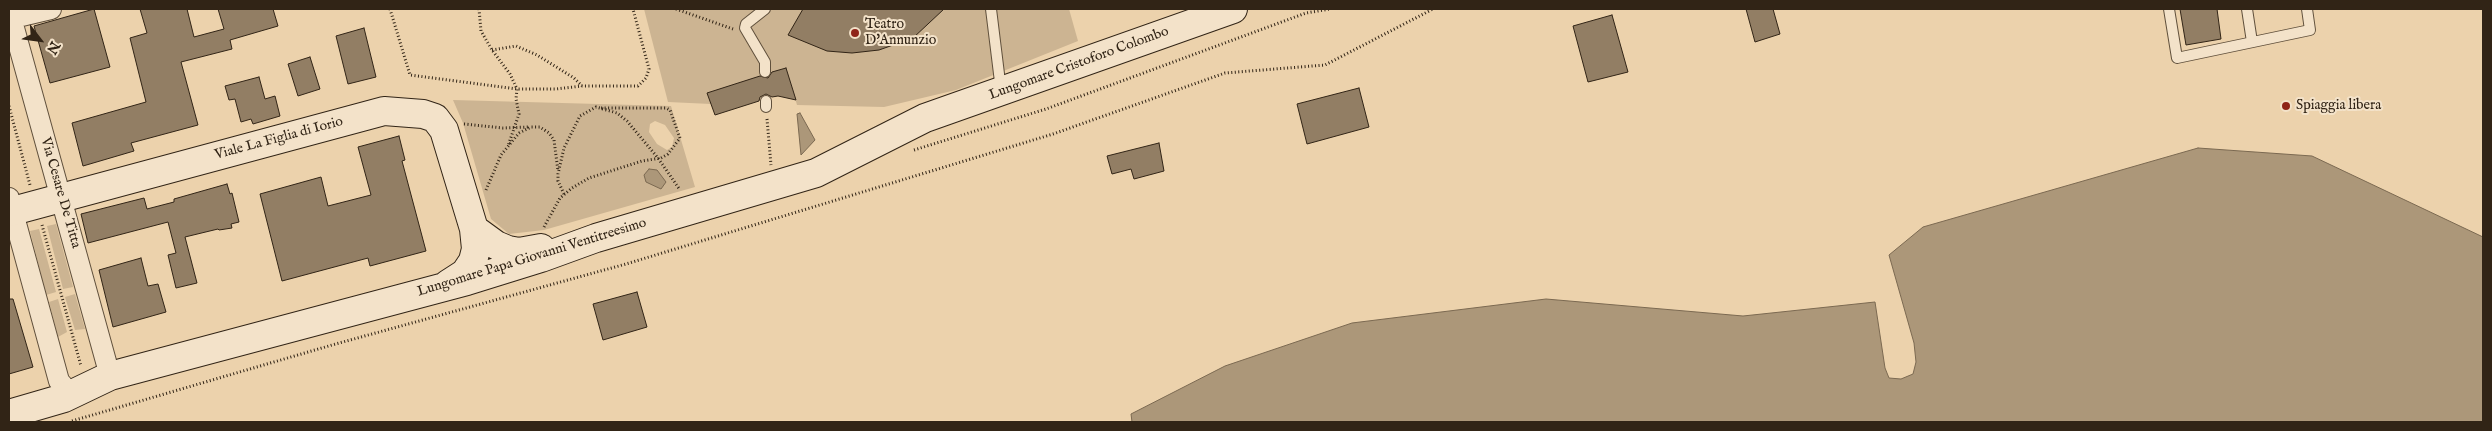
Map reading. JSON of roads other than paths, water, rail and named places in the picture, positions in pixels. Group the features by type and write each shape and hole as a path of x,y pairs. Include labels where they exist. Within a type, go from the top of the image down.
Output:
{"street":[{"path":"10,16 51,9"},
{"name":"Lungomare Cristoforo Colombo","path":"925,118 1233,9"},
{"name":"Via Cesare De Titta","path":"10,16 110,376"},
{"name":"Viale La Figlia di Iorio","path":"10,207 61,198 375,113 405,111 435,118 444,130 474,229 476,248 473,261 465,273 444,286"},
{"name":"Lungomare Papa Giovanni Ventitreesimo","path":"9,414 78,384 444,286 542,258 596,238 816,174 925,118"},
{"path":"10,207 60,381 78,384"},
{"path":"474,229 502,248 519,252 596,238"}],"lane":[{"path":"765,9 746,24 746,33 765,62 766,72"},
{"path":"991,9 1002,91"},
{"path":"2169,9 2177,58 2310,30 2307,9"},
{"path":"2247,9 2252,42"}],"place":[{"name":"Teatro D'Annunzio","path":"855,33"},
{"name":"Spiaggia libera","path":"2286,106"}]}
